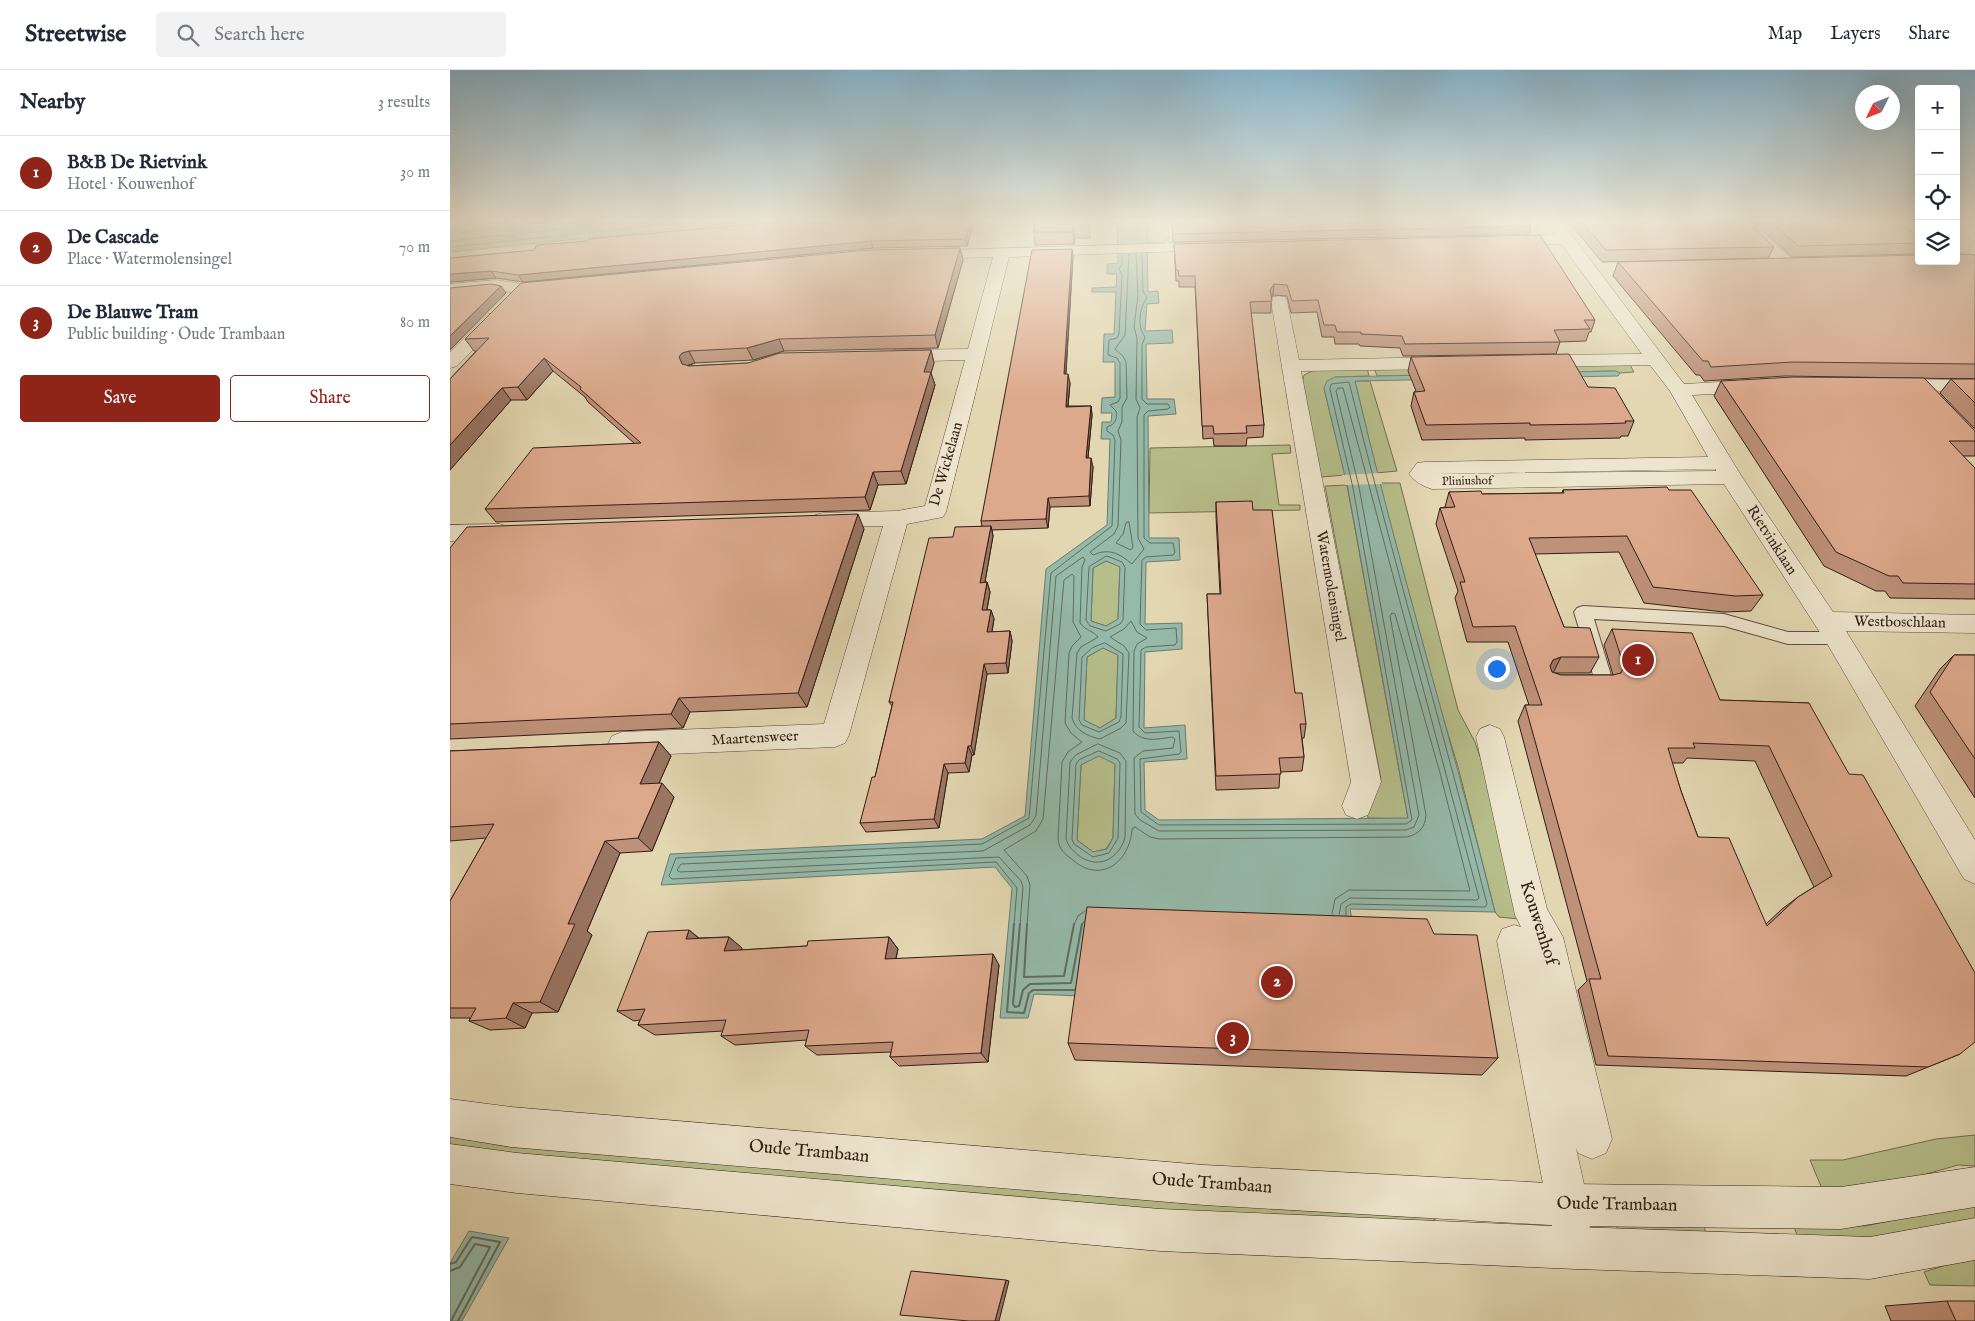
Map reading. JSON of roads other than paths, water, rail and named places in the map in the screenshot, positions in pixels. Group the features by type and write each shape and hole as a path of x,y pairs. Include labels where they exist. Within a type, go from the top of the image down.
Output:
{"street":[{"name":"De Wickelaan","path":"808,521 896,518 935,512 995,279"},
{"name":"Rietvinklaan","path":"1605,279 1656,359 1679,390 1726,470 1831,630 1975,869"},
{"path":"450,289 496,285 523,289 543,287"},
{"path":"450,362 523,289"},
{"name":"Watermolensingel","path":"1279,301 1366,782 1356,806"},
{"path":"880,357 975,354"},
{"path":"1518,361 1656,359"},
{"path":"1291,366 1468,362"},
{"path":"1679,390 1776,384"},
{"path":"1871,385 1975,386"},
{"path":"1919,386 1938,405"},
{"name":"Pliniushof","path":"1424,468 1726,470 1432,482 1420,474 1424,468"},
{"name":"Maartensweer","path":"597,745 835,735 896,518"},
{"path":"450,534 521,531"},
{"name":"Westboschlaan","path":"1831,630 1975,624"},
{"name":"Kouwenhof","path":"1490,737 1532,915 1546,937 1592,1139"},
{"name":"Kouwenhof","path":"1514,941 1576,1248"},
{"name":"Oude Trambaan","path":"450,1118 521,1128 1204,1185 1567,1205 1842,1208 1975,1186"},
{"path":"450,1164 517,1173 1160,1230 1576,1248 1870,1258 1975,1239"}],"lane":[{"path":"1570,682 1604,682 1584,612 1724,620 1788,638 1831,630"}],"water":[{"path":"1117,279 1148,279 1148,292 1158,291 1159,303 1147,304 1145,331 1172,330 1173,343 1146,344 1147,399 1174,399 1176,414 1148,416 1149,538 1179,538 1180,560 1146,562 1145,624 1182,623 1182,649 1145,652 1144,728 1185,725 1187,759 1144,762 1145,810 1159,820 1408,818 1348,489 1324,388 1327,381 1335,377 1615,371 1620,373 1618,376 1355,381 1388,514 1495,912 1350,909 1355,936 1080,996 1034,994 1028,1018 1000,1018 1012,888 995,867 661,885 670,854 982,839 1025,816 1046,569 1107,525 1110,439 1101,439 1102,422 1111,422 1112,413 1101,413 1102,398 1115,397 1115,362 1103,362 1104,334 1114,334 1116,292 1092,292 1092,288 1116,287","holes":["1106,561 1120,567 1118,619 1106,626 1091,621 1093,568","1103,648 1118,655 1116,718 1100,728 1084,720 1087,657","1099,756 1115,764 1113,838 1107,849 1093,852 1077,840 1081,765"]},
{"path":"469,1231 509,1238 462,1321 450,1321 450,1263"}],"place":[{"name":"B&B De Rietvink","path":"1638,660"},
{"name":"De Cascade","path":"1277,982"},
{"name":"De Blauwe Tram","path":"1233,1038"}]}
